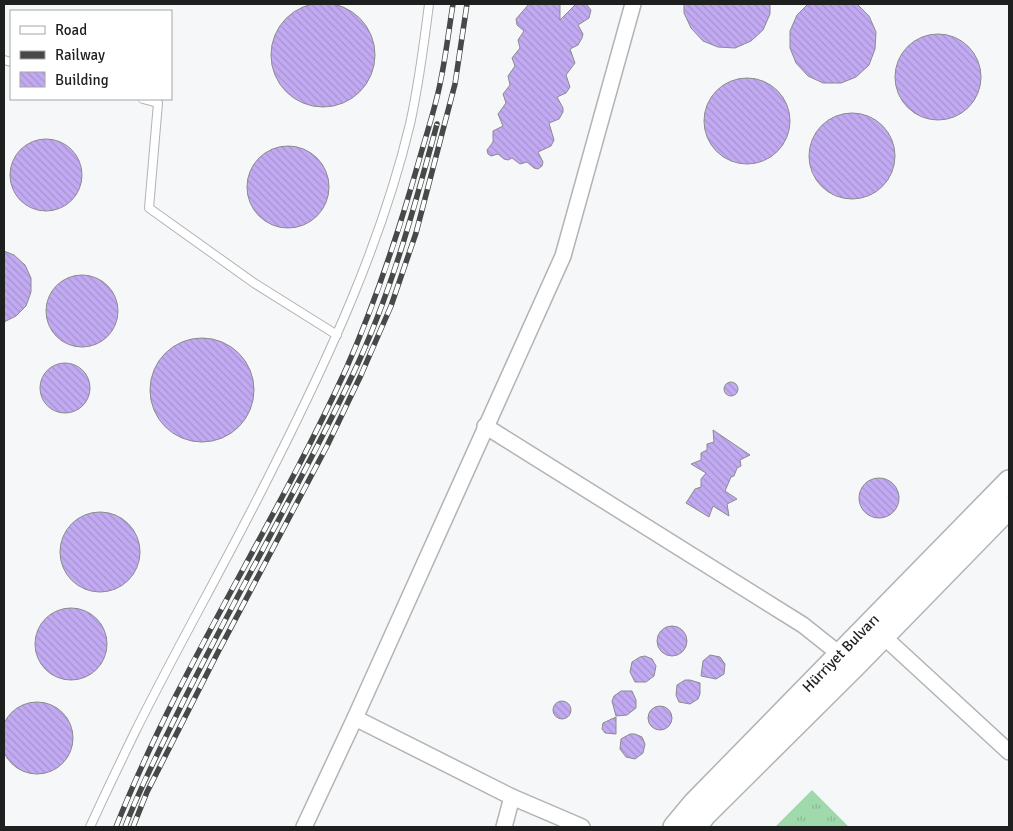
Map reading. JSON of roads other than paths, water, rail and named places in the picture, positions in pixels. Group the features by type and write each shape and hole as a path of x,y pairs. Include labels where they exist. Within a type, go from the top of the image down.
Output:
{"main road":[{"name":"Hürriyet Bulvarı","path":"696,827 1009,480"},
{"name":"Hürriyet Bulvarı","path":"674,827 694,803 847,660 884,637 1009,508"}],"street":[{"path":"304,827 563,256 633,4"},
{"path":"485,426 803,625 847,660"},
{"path":"884,637 1009,752"},
{"path":"355,718 512,797 582,827"},
{"path":"504,827 512,797"}],"lane":[{"path":"90,827 135,733 257,500 338,335 372,249 394,183 410,124 421,69 429,4"},
{"path":"147,100 158,103 148,208 254,283 338,335"}],"railway":[{"path":"116,827 141,768 169,710 289,484 357,343 378,291 396,238 431,119 443,70 453,4"},
{"path":"133,827 147,792 217,654 327,446 391,306 416,233 455,84 467,4"},
{"path":"125,827 145,780 182,704 312,457 367,344 401,251 437,124"}]}
